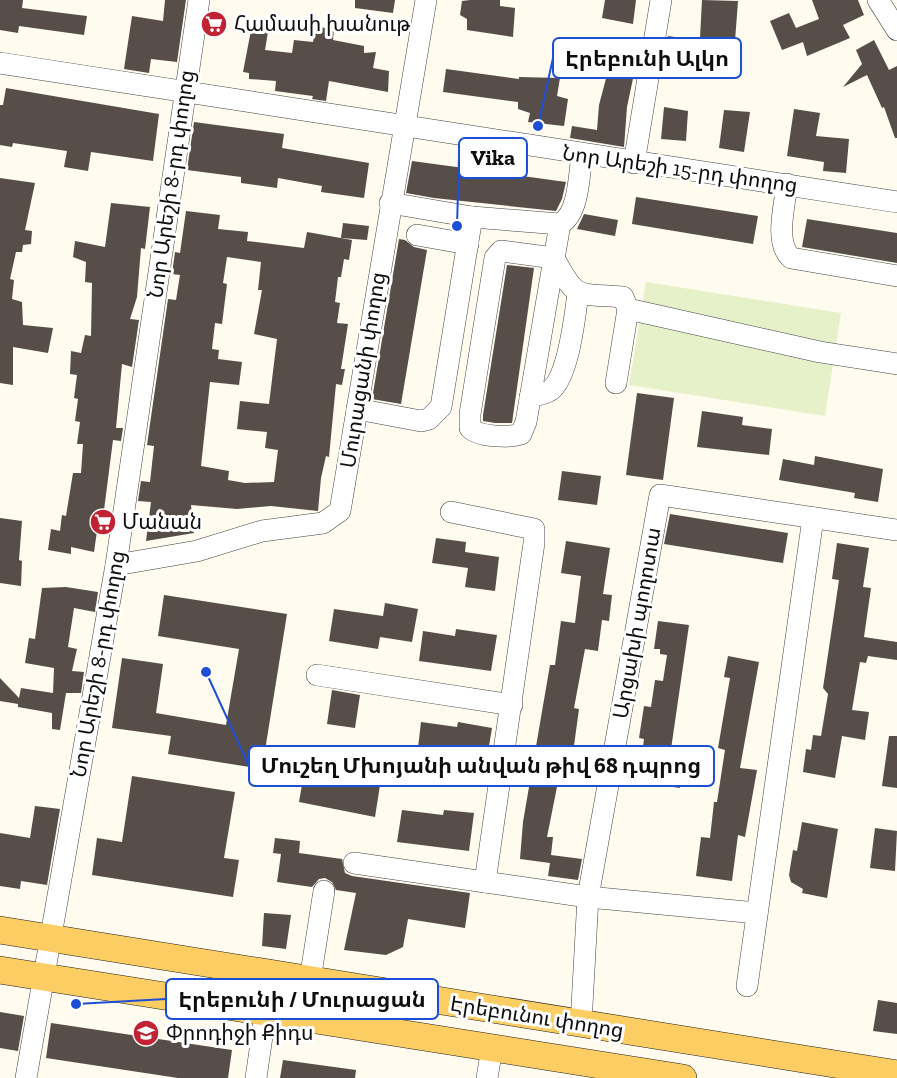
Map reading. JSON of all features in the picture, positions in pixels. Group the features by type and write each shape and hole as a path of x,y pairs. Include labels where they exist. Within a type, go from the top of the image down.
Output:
{"main road":[{"name":"Էրեբունու փողոց","path":"0,930 897,1074"},
{"name":"Էրեբունու փողոց","path":"0,970 683,1078"}],"street":[{"name":"Նոր Արեշի 8-րդ փողոց","path":"26,1078 116,565 199,0"},
{"name":"Մուրացանի փողոց","path":"116,565 197,551 262,531 323,523 340,511 402,126 426,0"},
{"path":"634,163 661,0"},
{"path":"878,0 897,30"},
{"name":"Նոր Արեշի 15-րդ փողոց","path":"0,63 897,202"},
{"path":"554,258 501,251 495,258 470,414 470,428 475,433 514,436 521,434 530,397 560,224 572,210 582,155"},
{"path":"787,184 783,242 785,252 791,258 897,276"},
{"path":"390,203 472,217 560,224"},
{"path":"357,409 421,421 429,418 441,407 472,217"},
{"path":"417,235 468,244"},
{"path":"554,258 569,285 578,293 623,297 628,309 616,382"},
{"path":"530,397 548,391 556,384 571,344 578,293"},
{"path":"628,309 820,352 897,364"},
{"name":"Արցախի պողոտա","path":"582,1024 588,897 660,495 897,530"},
{"path":"451,512 534,529 512,705 485,882"},
{"path":"747,986 813,518"},
{"path":"317,675 512,705"},
{"path":"354,863 588,897 757,913"},
{"path":"310,980 324,891"},
{"path":"256,1078 271,974"},
{"path":"487,1078 492,1048"}],"green space":[{"path":"646,282 841,313 825,416 629,385"}],"building":[{"path":"0,0 23,0 22,8 87,16 84,35 19,26 18,33 0,30"},
{"path":"165,0 186,0 177,62 151,59 149,73 124,69 132,16 163,21"},
{"path":"355,0 395,0 393,13 355,8"},
{"path":"500,0 500,6 515,8 513,37 467,30 467,19 460,15 462,1"},
{"path":"605,0 636,0 633,24 602,18"},
{"path":"702,0 738,1 735,41 700,38"},
{"path":"812,0 858,0 864,15 843,25 850,38 807,56 803,42 782,50 770,21 789,13 796,28 819,19"},
{"path":"252,25 269,26 265,50 292,53 294,40 313,42 316,26 334,30 333,40 364,46 364,53 376,52 373,68 389,71 388,92 329,81 326,101 312,99 313,96 275,91 276,81 249,79 249,73 243,72"},
{"path":"668,36 688,39 688,62 664,59"},
{"path":"874,40 889,70 897,66 897,138 895,138 884,107 882,108 867,75 843,87 862,64 856,50"},
{"path":"613,52 638,55 627,107 624,147 570,138 572,126 597,130 599,105"},
{"path":"446,69 519,79 519,77 560,78 557,96 568,99 564,126 528,122 530,113 518,109 518,102 443,92"},
{"path":"6,88 159,114 153,161 91,152 88,171 64,167 67,151 13,143 12,147 0,145 0,105 3,105"},
{"path":"664,107 688,111 686,141 661,139"},
{"path":"794,109 820,113 816,136 849,139 846,173 823,171 824,162 787,156"},
{"path":"724,110 750,112 744,152 719,148"},
{"path":"194,122 284,134 282,148 369,163 364,198 321,192 322,186 278,178 277,188 241,183 241,177 187,170"},
{"path":"412,161 566,182 556,211 434,198 406,193"},
{"path":"0,178 35,183 25,230 32,231 31,244 23,245 22,252 16,252 10,279 14,280 12,299 22,302 23,325 53,328 48,353 13,347 13,385 0,383"},
{"path":"636,197 758,216 753,244 632,224"},
{"path":"111,203 150,207 145,249 141,248 137,297 130,319 139,320 132,367 122,364 116,428 123,428 121,441 113,440 103,518 99,517 94,552 71,547 71,554 48,550 51,529 60,531 62,515 66,516 73,473 81,473 83,444 77,444 80,422 75,421 78,399 74,398 77,375 70,374 71,351 81,353 85,335 91,336 92,283 85,282 86,262 73,257 75,241 105,247"},
{"path":"186,211 220,215 218,229 248,232 247,241 304,248 307,232 352,240 349,260 344,259 341,277 338,277 335,302 340,303 337,323 348,324 341,369 345,369 342,385 336,384 329,457 326,456 321,478 318,511 271,506 237,509 191,505 194,533 146,541 151,502 138,501 141,481 150,482 154,446 147,445 168,299 176,300 180,275 172,274 175,252 180,253","holes":["227,257 261,262 258,290 262,290 254,334 277,339 269,404 240,401 237,429 267,432 265,448 278,450 274,482 245,483 228,480 229,471 201,466 210,382 239,385 242,362 218,359 219,350 212,349 215,323 222,324 227,284 223,283"]},
{"path":"584,214 618,220 615,236 577,229"},
{"path":"807,219 897,233 897,263 802,247"},
{"path":"343,223 369,226 367,240 341,238"},
{"path":"399,239 405,240 414,247 427,250 401,404 372,399"},
{"path":"507,265 534,268 512,423 495,423 483,421 483,415"},
{"path":"637,393 674,398 663,480 626,475"},
{"path":"702,411 743,417 742,425 772,429 769,455 697,447"},
{"path":"815,456 883,469 878,502 854,498 855,493 779,480 783,459 814,465"},
{"path":"562,471 601,476 597,505 558,500"},
{"path":"670,514 788,533 783,563 664,544"},
{"path":"0,518 22,521 19,560 22,561 21,586 0,583"},
{"path":"436,538 466,542 465,552 499,557 495,591 465,587 468,568 432,563"},
{"path":"566,541 610,548 603,594 612,595 609,621 602,620 598,651 585,649 574,708 579,709 573,753 564,752 547,837 553,837 551,855 582,859 578,880 548,876 550,863 520,859 523,822 550,665 555,665 561,621 575,623 581,576 561,573"},
{"path":"837,543 869,548 863,587 871,588 864,637 897,642 897,660 868,656 866,663 860,662 852,710 869,712 865,740 842,736 835,778 803,772 806,749 811,750 813,735 821,736 828,694 823,688 839,580 832,579"},
{"path":"66,587 98,592 95,612 74,608 68,647 77,649 72,671 84,672 81,693 66,693 60,730 52,729 52,713 0,701 0,678 19,698 21,688 53,693 54,668 25,663 29,638 35,639 42,588"},
{"path":"164,595 287,614 262,769 168,754 171,736 112,728 122,658 163,664 156,713 226,725 239,649 158,636"},
{"path":"385,603 418,609 412,642 380,637 378,649 329,641 334,609 383,616"},
{"path":"658,621 689,625 669,763 683,765 680,788 646,783 648,770 640,768 644,739 639,738 644,706 651,707 655,680 663,681 667,655 660,654 660,649 654,649"},
{"path":"456,629 497,635 491,671 419,661 423,631 455,636"},
{"path":"728,656 759,662 740,768 757,770 745,837 738,835 732,881 696,876 701,837 710,838 714,802 717,802 725,750 718,748 730,678 724,677"},
{"path":"332,690 360,695 355,728 327,724"},
{"path":"421,722 457,727 458,722 492,728 488,752 471,750 470,756 418,748"},
{"path":"889,736 897,736 897,788 882,786"},
{"path":"304,773 380,785 375,817 299,802"},
{"path":"132,776 235,792 224,858 239,860 233,897 92,875 97,838 122,842"},
{"path":"35,806 60,809 47,885 21,881 20,889 0,886 0,833 30,838"},
{"path":"402,810 443,815 444,810 474,813 469,851 397,842"},
{"path":"802,822 838,829 827,898 802,893 803,889 791,882 789,875 793,850 797,851"},
{"path":"875,828 897,831 895,871 870,868"},
{"path":"275,838 300,841 299,853 342,859 345,873 352,876 470,893 465,928 408,919 403,947 386,955 344,950 356,893 336,890 332,882 325,878 319,879 312,887 277,882 281,854 273,853"},
{"path":"264,913 291,915 286,949 262,946"},
{"path":"878,1000 897,1003 897,1034 873,1031"},
{"path":"0,1012 24,1016 18,1051 0,1048"},
{"path":"51,1023 232,1050 228,1078 178,1078 46,1058"},
{"path":"283,1060 356,1070 355,1078 280,1078"}],"place":[{"name":"Համասի խանութ","path":"214,24"},
{"name":"Էրեբունի Ալկո","path":"538,126"},
{"name":"Vika","path":"457,226"},
{"name":"Մանան","path":"103,522"},
{"name":"Մուշեղ Մխոյանի անվան թիվ 68 դպրոց","path":"206,672"},
{"name":"Էրեբունի / Մուրացան","path":"76,1004"},
{"name":"Փրոդիջի Քիդս","path":"146,1033"}]}
